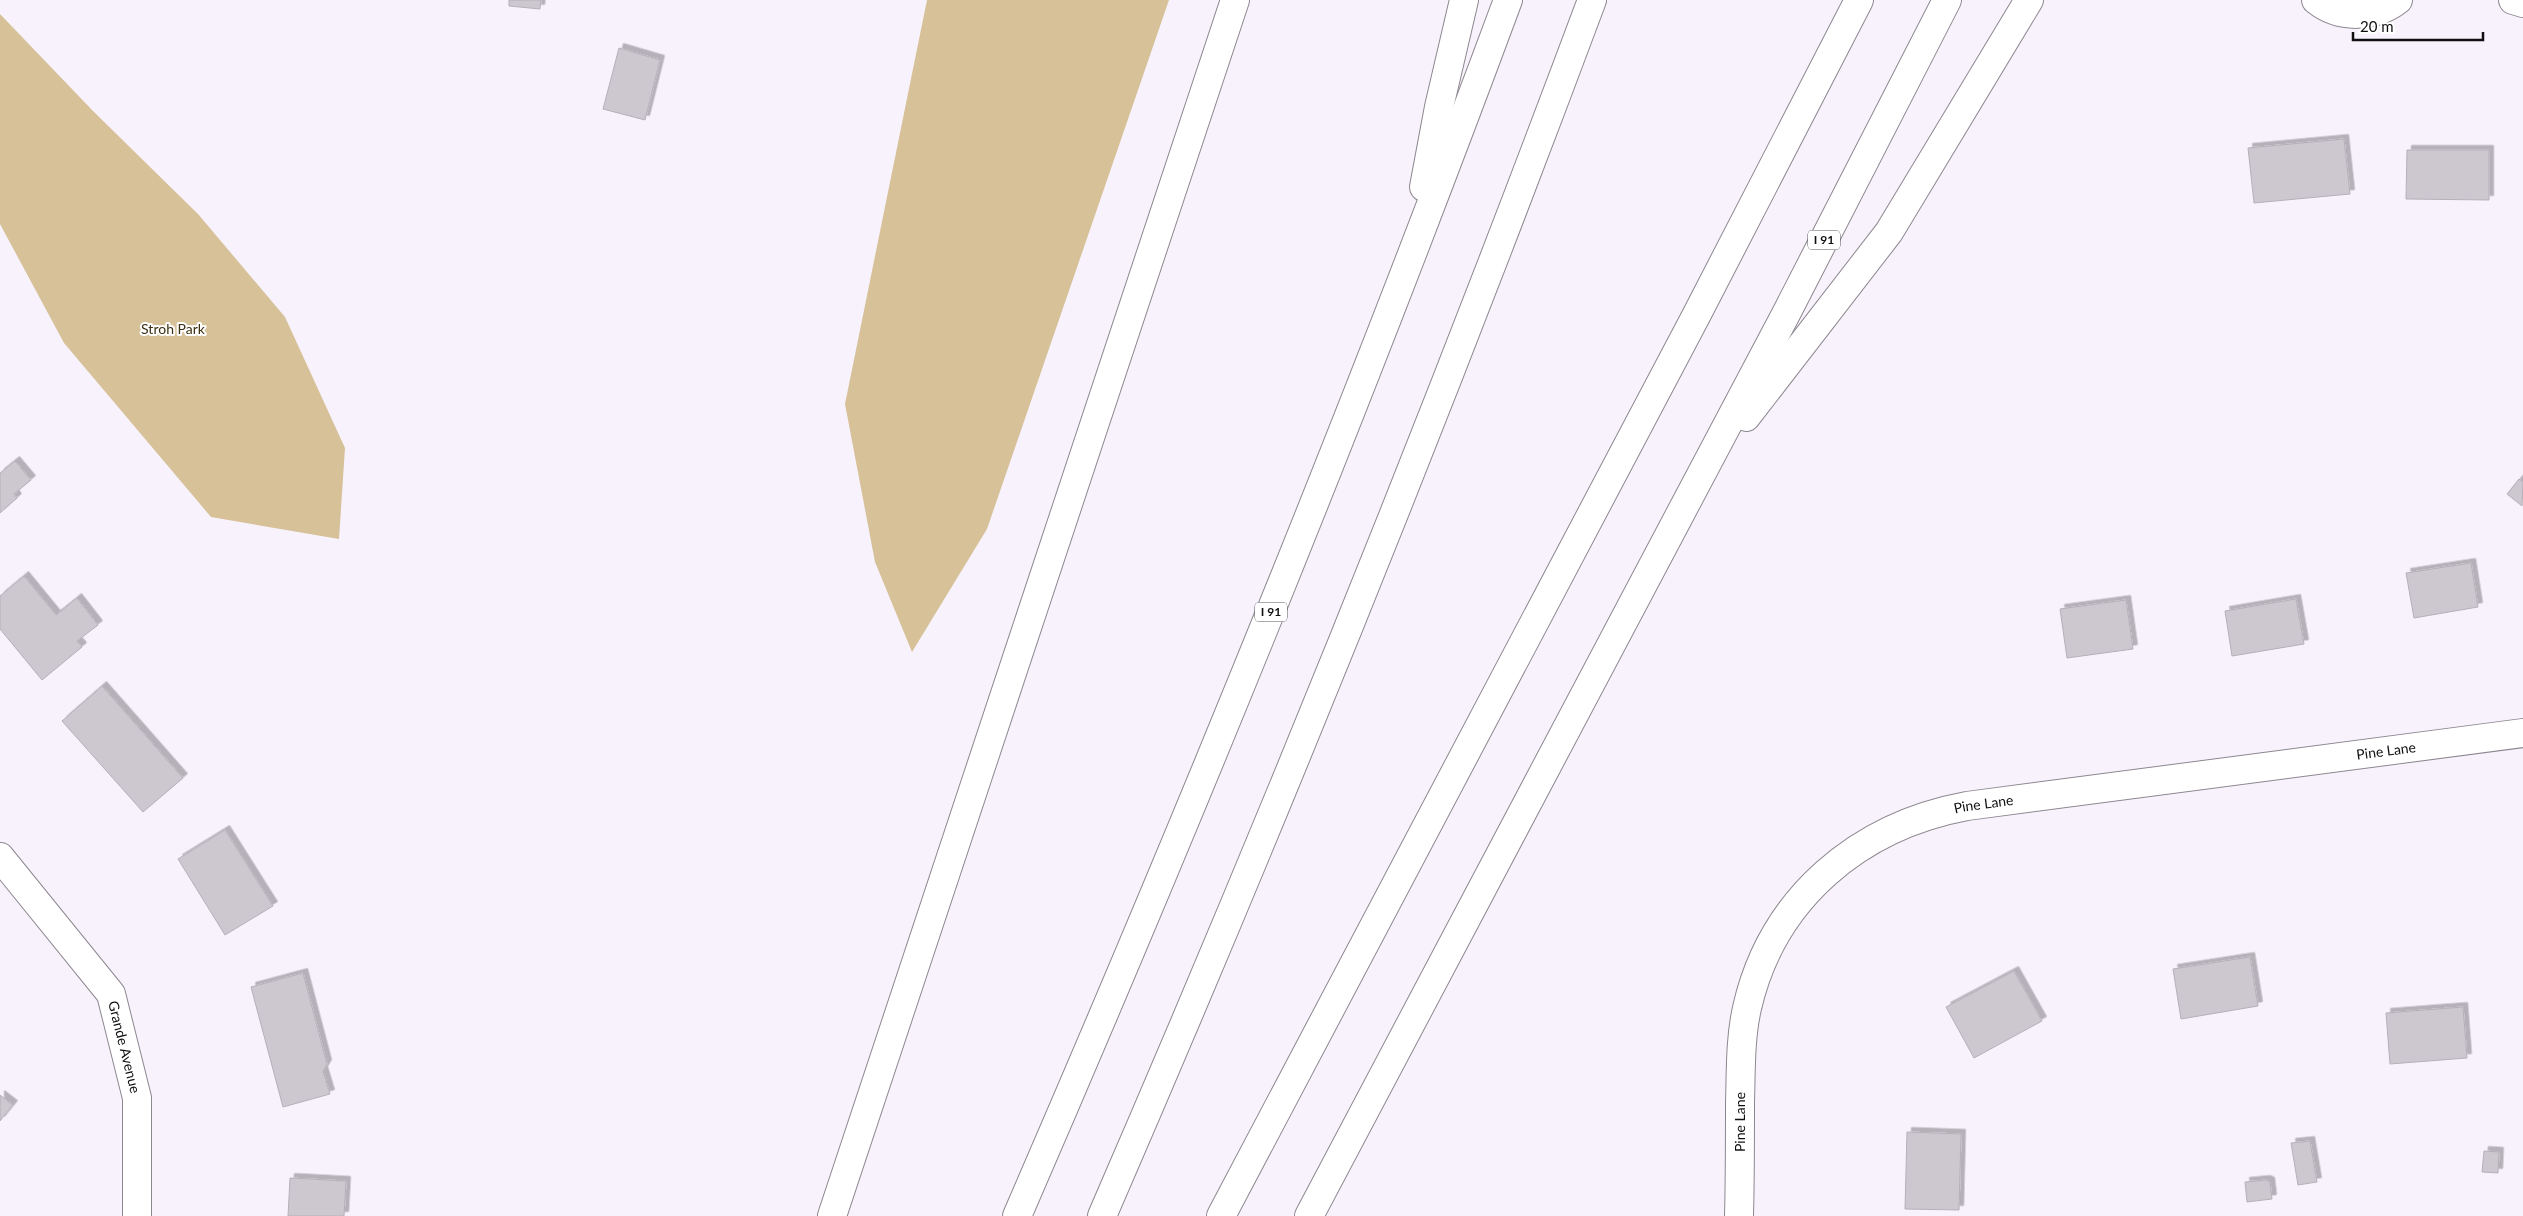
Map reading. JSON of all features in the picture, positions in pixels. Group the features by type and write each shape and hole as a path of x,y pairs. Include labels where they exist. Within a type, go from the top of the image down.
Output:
{"main road":[{"path":"832,1216 1236,0"},
{"path":"1410,259 1439,107 1464,0"},
{"name":"I 91","path":"1017,1216 1196,796 1346,426 1508,0"},
{"path":"1102,1216 1349,631 1484,285 1592,0"},
{"path":"1221,1216 1696,316 1859,0"},
{"name":"I 91","path":"1309,1216 1787,312 1947,0"},
{"path":"1699,478 1889,232 2029,0"},
{"path":"2316,0 2345,14 2360,14 2389,6 2398,0"},
{"path":"2513,0 2523,3"},
{"name":"Pine Lane","path":"1740,1216 1742,1035 1754,983 1775,935 1790,913 1825,873 1867,841 1915,819 1967,806 2523,733"},
{"name":"Grande Avenue","path":"0,857 111,994 137,1098 137,1216"}],"green space":[{"path":"927,0 1169,0 987,529 912,652 875,562 845,404"},
{"name":"Stroh Park","path":"0,14 94,112 198,214 285,317 345,448 339,539 211,517 64,343 0,224"}],"building":[{"path":"509,0 541,0 540,9 509,6"},
{"path":"619,48 660,60 645,120 603,109"},
{"path":"2344,139 2350,194 2254,203 2248,148"},
{"path":"2407,150 2489,150 2489,200 2406,199"},
{"path":"15,461 31,480 14,494 17,498 0,513 0,473"},
{"path":"2519,479 2523,482 2522,506 2507,494"},
{"path":"2471,563 2478,607 2414,618 2406,573"},
{"path":"24,576 56,615 77,598 98,625 77,641 82,647 42,680 0,629 0,596"},
{"path":"2296,599 2304,644 2232,656 2225,611"},
{"path":"2126,600 2133,649 2067,658 2060,609"},
{"path":"102,686 183,778 143,812 62,721"},
{"path":"225,830 273,906 225,935 178,859"},
{"path":"2250,957 2258,1006 2181,1019 2173,969"},
{"path":"2014,971 2042,1021 1974,1058 1946,1007"},
{"path":"303,973 327,1064 323,1071 330,1094 283,1107 251,987"},
{"path":"2463,1007 2467,1058 2390,1064 2386,1013"},
{"path":"0,1095 13,1105 0,1121"},
{"path":"1907,1132 1961,1134 1959,1210 1905,1209"},
{"path":"2310,1141 2317,1182 2298,1185 2291,1143"},
{"path":"2484,1151 2499,1152 2498,1173 2482,1172"},
{"path":"290,1178 346,1181 344,1216 288,1216"},
{"path":"2266,1180 2270,1182 2272,1199 2247,1202 2245,1182"}]}
